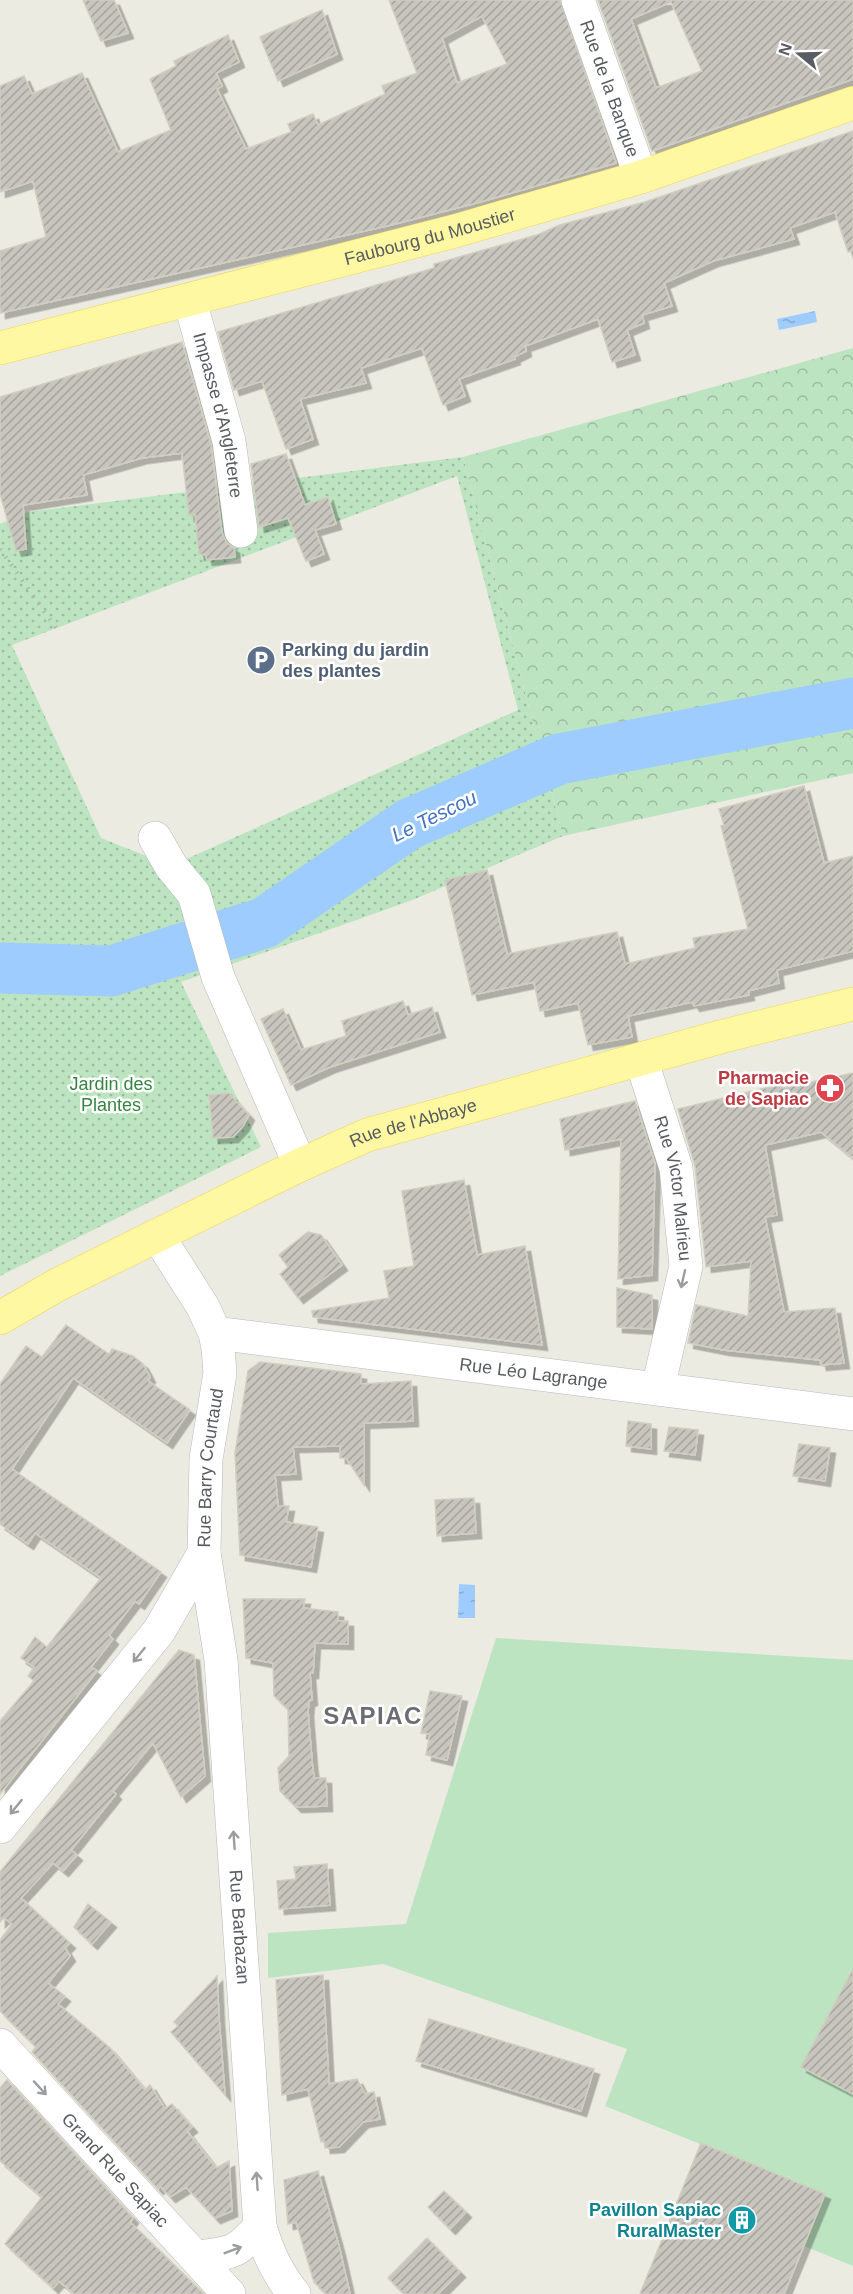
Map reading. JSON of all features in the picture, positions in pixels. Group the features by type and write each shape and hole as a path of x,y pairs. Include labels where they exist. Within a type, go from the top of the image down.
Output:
{"main road":[{"name":"Faubourg du Moustier","path":"0,348 455,231 641,177 853,103"},
{"name":"Rue de l'Abbaye","path":"0,1318 45,1291 300,1164 379,1131 853,1004"}],"street":[{"name":"Rue de la Banque","path":"578,0 641,177"},
{"name":"Impasse d'Angleterre","path":"189,301 229,441 241,531"},
{"path":"155,838 171,866 194,894 218,977 300,1164"},
{"name":"Rue Victor Malrieu","path":"641,1059 676,1168 686,1266 658,1388"},
{"name":"Rue Barry Courtaud","path":"0,1827 169,1616 204,1553 206,1459 220,1373 215,1333 203,1306 158,1236"},
{"name":"Rue Léo Lagrange","path":"215,1333 853,1414"},
{"name":"Rue Barbazan","path":"204,1553 222,1672 260,2226 266,2250 281,2278 294,2294"},
{"path":"169,1616 198,1616 217,1628"},
{"name":"Grand Rue Sapiac","path":"0,2045 229,2294"},
{"path":"197,2257 230,2253 244,2246 260,2226"}],"green space":[{"path":"853,348 853,773 563,836 463,457"},
{"name":"Jardin des Plantes","path":"463,457 563,836 410,901 181,982 261,1147 0,1276 0,524 28,512","holes":["457,476 518,710 171,866 101,838 12,645"]},
{"path":"496,1638 853,1660 853,2266 804,2246 825,2194 605,2106 627,2049 383,1964 268,1978 268,1933 406,1924"}],"water":[{"path":"815,311 817,322 779,330 777,319"},
{"path":"459,1584 475,1585 475,1618 458,1618"}],"building":[{"path":"83,0 114,0 128,33 101,41"},
{"path":"389,0 560,0 616,163 391,225 0,313 0,251 46,237 33,181 0,192 0,86 24,76 32,94 82,73 118,152 171,130 150,79 176,66 174,61 228,35 239,62 216,73 222,86 217,89 246,149 291,132 288,124 313,114 318,125 385,94 382,86 417,73","holes":["482,16 507,64 457,83 442,38"]},
{"path":"598,0 853,0 853,79 652,151","holes":["671,2 702,71 656,88 631,19"]},
{"path":"322,10 337,54 278,81 260,37"},
{"path":"853,131 853,251 848,252 835,212 790,228 794,239 713,261 664,283 672,306 642,315 644,323 627,330 635,355 612,362 598,319 525,346 526,351 514,357 515,359 459,379 465,396 443,405 422,348 361,368 366,383 300,399 313,439 286,449 262,381 234,390 218,332 434,268 434,264 537,235 560,225 645,202"},
{"path":"182,342 211,445 222,533 227,543 234,548 235,557 207,560 205,554 199,555 195,514 189,516 182,453 142,458 83,475 87,495 23,505 26,549 16,551 0,494 0,397"},
{"path":"286,454 305,505 328,497 336,524 315,530 324,554 306,561 288,518 259,527 251,464"},
{"path":"804,786 824,863 853,856 853,951 777,970 779,983 748,991 749,995 694,1006 692,1002 628,1016 632,1037 588,1045 578,1003 540,1011 534,982 472,995 445,880 487,870 507,954 617,932 625,964 695,948 693,938 748,929 721,826 724,825 719,809"},
{"path":"403,1001 408,1015 432,1007 440,1032 330,1067 291,1085 261,1019 283,1009 301,1050 346,1036 342,1021"},
{"path":"853,1073 853,1158 821,1132 765,1145 777,1215 765,1217 784,1312 835,1308 844,1363 821,1365 820,1360 724,1350 688,1343 696,1305 748,1316 751,1261 706,1267 695,1166 678,1109 782,1084 783,1088"},
{"path":"229,1093 249,1115 233,1137 213,1138 209,1095"},
{"path":"635,1101 655,1164 652,1275 618,1279 621,1139 565,1150 560,1119"},
{"path":"464,1180 477,1255 525,1246 542,1345 313,1317 312,1311 389,1298 384,1271 414,1266 402,1191"},
{"path":"308,1232 321,1235 342,1265 298,1298 280,1274 288,1267 279,1255"},
{"path":"617,1288 652,1295 652,1329 617,1327"},
{"path":"66,1325 109,1354 112,1349 133,1356 143,1364 150,1377 148,1381 190,1410 167,1443 73,1378 12,1469 161,1572 139,1604 135,1601 109,1635 113,1639 91,1667 97,1671 0,1794 0,1721 34,1681 28,1676 34,1667 21,1658 35,1637 47,1647 101,1578 35,1533 28,1544 0,1524 0,1384 26,1346 42,1357"},
{"path":"260,1362 361,1374 361,1384 411,1381 413,1421 364,1423 364,1485 346,1458 340,1458 340,1446 293,1447 296,1474 275,1475 278,1506 289,1506 286,1522 318,1527 311,1567 240,1555 235,1453 248,1371"},
{"path":"628,1421 651,1424 651,1449 626,1446"},
{"path":"669,1427 698,1430 695,1455 664,1451"},
{"path":"799,1444 830,1448 825,1481 793,1476"},
{"path":"474,1498 476,1533 437,1536 435,1500"},
{"path":"243,1599 305,1599 303,1608 338,1612 338,1621 348,1621 348,1644 315,1643 313,1673 310,1673 312,1700 309,1701 308,1711 314,1778 326,1778 327,1806 296,1807 280,1791 278,1768 289,1756 288,1709 274,1696 273,1663 246,1658"},
{"path":"179,1650 194,1655 205,1776 181,1797 153,1743 113,1791 116,1794 71,1850 77,1855 63,1871 53,1863 21,1898 70,1943 65,1948 70,1956 48,1983 65,1996 58,2004 110,2048 145,2090 150,2085 165,2109 172,2104 192,2127 187,2131 216,2168 229,2161 232,2211 215,2218 186,2187 170,2197 160,2186 158,2189 32,2052 36,2047 0,2011 0,1940 12,1924 4,1918 0,1922 0,1872"},
{"path":"430,1691 462,1696 447,1760 426,1755 430,1734 421,1733"},
{"path":"327,1864 330,1905 279,1909 277,1881 296,1879 294,1867"},
{"path":"88,1904 111,1922 92,1944 74,1927"},
{"path":"853,1969 853,2094 801,2067"},
{"path":"323,1975 329,2084 357,2079 365,2094 374,2092 380,2119 363,2122 339,2147 325,2148 324,2141 321,2142 308,2089 282,2095 276,1980"},
{"path":"217,1976 225,2095 171,2032 178,2026 174,2022"},
{"path":"429,2019 594,2069 581,2111 416,2061"},
{"path":"7,2080 133,2218 130,2222 204,2294 74,2294 59,2281 53,2288 5,2244 42,2197 0,2161 0,2088"},
{"name":"Pavillon Sapiac RuralMaster","path":"701,2143 825,2194 784,2294 640,2294"},
{"path":"318,2171 350,2294 326,2294 314,2282 296,2222 288,2224 284,2180"},
{"path":"444,2191 466,2212 450,2229 428,2207"},
{"path":"427,2238 460,2272 438,2294 404,2294 388,2278"}],"waterway":[{"name":"Le Tescou","path":"0,968 111,971 264,923 409,824 559,759 853,703"}],"railway":[{"path":"0,549 56,628"}],"place":[{"name":"Parking du jardin des plantes","path":"261,660"},
{"name":"Pharmacie de Sapiac","path":"830,1088"},
{"name":"Pavillon Sapiac RuralMaster","path":"742,2220"}],"district":[{"name":"SAPIAC","path":"373,1715"}]}
